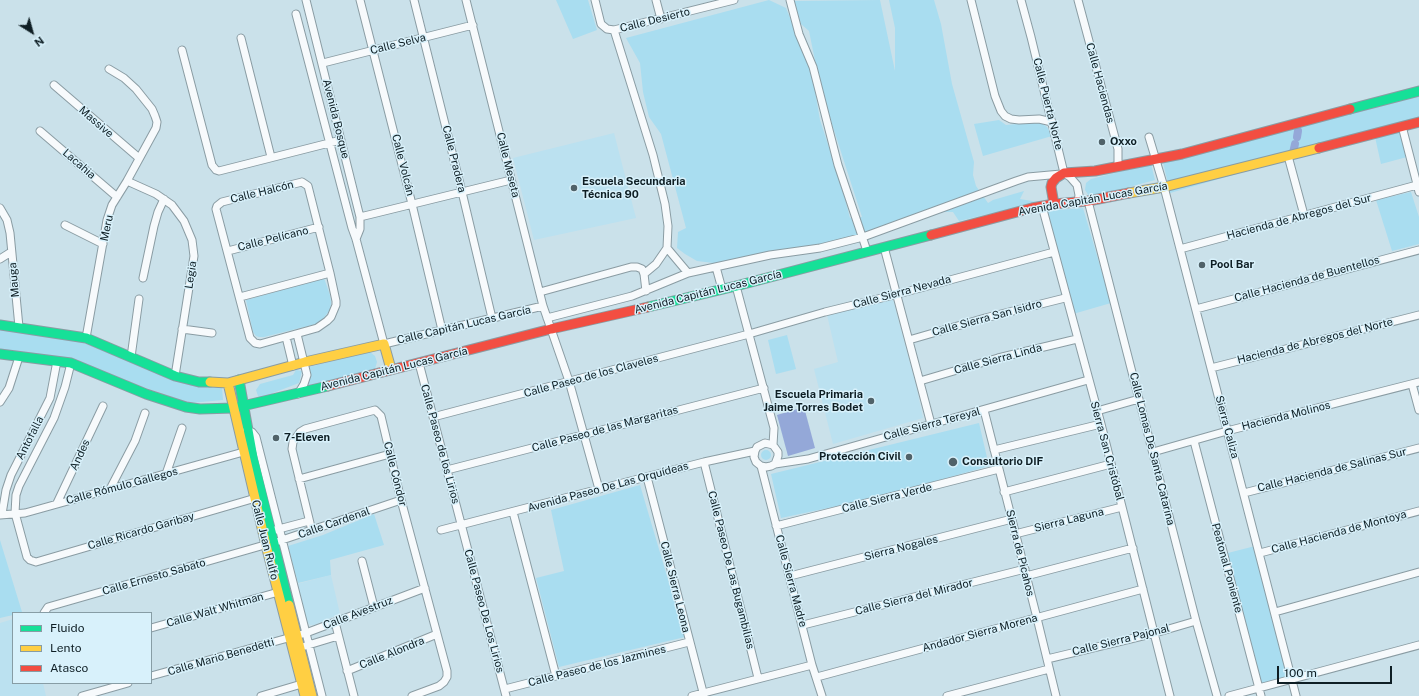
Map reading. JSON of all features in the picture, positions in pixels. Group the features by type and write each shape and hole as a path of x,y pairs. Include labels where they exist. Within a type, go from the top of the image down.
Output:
{"street":[{"name":"Avenida Bosque","path":"306,0 323,63 360,217 360,229 356,238"},
{"name":"Calle Volcán","path":"360,0 374,50 442,330"},
{"name":"Calle Pradera","path":"414,0 492,318"},
{"name":"Calle Meseta","path":"466,0 543,306 569,381 599,490"},
{"name":"Calle Desierto","path":"594,0 602,24 607,29 614,30 661,19 709,3 734,0"},
{"path":"656,0 661,19"},
{"path":"790,0 799,34 813,67 838,165 867,251"},
{"path":"971,0 996,102 1001,111 1005,116 1011,119 1039,119 1052,122"},
{"name":"Calle Puerta Norte","path":"1021,0 1064,173"},
{"name":"Calle Haciendas","path":"1078,0 1118,149 1118,166"},
{"name":"Avenida Bosque","path":"296,14 329,143 391,369"},
{"name":"Calle Selva","path":"323,63 473,25"},
{"path":"614,30 653,156 665,204 668,226 667,248 656,264 644,274"},
{"path":"241,38 272,157"},
{"path":"182,50 212,165 216,170 219,171 341,140"},
{"name":"Meru","path":"86,338 107,220 112,205 156,128 155,116 136,89 124,78 109,69"},
{"name":"Massive","path":"54,85 139,158"},
{"path":"547,318 632,296 688,273 770,255 820,248 863,237 1028,177 1095,171 1182,154 1419,91"},
{"name":"Avenida Capitán Lucas García","path":"0,354 70,363 146,394 186,407 200,409 234,408 298,394 551,329 736,286 1042,206 1088,201 1164,187 1419,122"},
{"path":"1402,126 1418,188"},
{"name":"Lacahia","path":"40,131 117,196"},
{"name":"Sierra Caliza","path":"1149,137 1164,187 1296,696"},
{"path":"1288,156 1304,215"},
{"path":"1064,173 1077,185 1079,195 1078,202"},
{"path":"1054,204 1052,183 1056,178 1064,173"},
{"path":"360,217 511,180"},
{"name":"Legia","path":"127,181 143,187 172,205 184,221 193,248 194,256 175,376"},
{"name":"Calle Halcón","path":"302,182 308,186 319,227 336,300 336,305 331,317 317,328 260,344 255,343 250,338 216,210 217,206 222,202 302,182"},
{"name":"Hacienda de Abregos del Sur","path":"1180,249 1304,215 1418,188"},
{"path":"143,278 154,226 164,199"},
{"name":"Calle Lomas De Santa Catarina","path":"1088,201 1196,621 1217,696"},
{"name":"Sierra San Cristóbal","path":"1042,206 1076,339 1101,424 1170,696"},
{"name":"Mauga","path":"0,208 7,220 10,233 19,327"},
{"path":"65,225 103,244"},
{"name":"Calle Pelícano","path":"228,251 319,227"},
{"path":"884,247 898,294 931,424"},
{"path":"667,248 688,273"},
{"name":"Calle Hacienda de Buentellos","path":"1196,309 1419,250"},
{"path":"0,259 12,252"},
{"name":"Calle Sierra Nevada","path":"749,334 825,312 1054,252"},
{"path":"540,292 631,267 642,269 646,291"},
{"path":"716,267 722,289"},
{"path":"240,297 330,273"},
{"path":"736,286 774,428 773,445 778,452 775,464 766,467 761,466"},
{"name":"Calle Sierra San Isidro","path":"909,340 985,318 1066,298"},
{"path":"130,357 139,299"},
{"name":"Calle Capitán Lucas García","path":"384,344 543,306"},
{"name":"Hacienda de Abregos del Norte","path":"1211,368 1419,315"},
{"path":"0,325 86,338 175,376 199,382 228,382 239,380 305,362 384,344"},
{"path":"182,329 212,333"},
{"path":"297,334 307,375 298,394"},
{"name":"Calle Paseo de los Claveles","path":"433,417 749,334"},
{"path":"286,337 293,366"},
{"name":"Calle Sierra Linda","path":"920,381 998,358 1076,339"},
{"path":"0,402 9,388 19,357"},
{"name":"Antofalla","path":"1,515 6,490 11,475 50,398 57,361"},
{"name":"Antofalla","path":"27,557 15,513 16,495 19,486 54,418 65,387 70,363"},
{"name":"Calle Paseo de los Lirios","path":"419,363 461,525"},
{"name":"Calle Juan Rulfo","path":"239,380 243,406 243,430"},
{"name":"Calle Sierra Tereyal","path":"775,464 808,459 1088,380"},
{"name":"Calle Juan Rulfo","path":"228,382 234,408 243,430 259,497 271,531 282,590 301,647 322,696"},
{"path":"1416,383 1419,410"},
{"name":"Hacienda Molinos","path":"1153,452 1227,431 1416,383"},
{"name":"Calle Paseo de las Margaritas","path":"447,470 764,388"},
{"path":"1097,411 1139,399"},
{"name":"Andes","path":"57,504 103,406"},
{"name":"Calle Cóndor","path":"312,531 292,449 293,442 300,432 305,429 375,410 381,416 401,500 447,671 447,677 439,686 412,696"},
{"name":"Sierra de Picahos","path":"984,410 1056,696"},
{"path":"110,489 134,442 145,413"},
{"path":"994,450 1101,424"},
{"path":"166,474 182,428"},
{"name":"Calle Juan Rulfo","path":"243,430 252,432 256,437 271,531 301,647 305,696"},
{"name":"Peatonal Poniente","path":"1194,441 1261,696"},
{"path":"755,450 761,444 765,443 773,445"},
{"name":"Calle Hacienda de Salinas Sur","path":"1244,493 1419,448"},
{"name":"Calle Rómulo Gallegos","path":"1,515 25,513 247,450"},
{"name":"Avenida Paseo De Las Orquídeas","path":"441,530 755,450"},
{"name":"Calle Sierra Madre","path":"755,450 754,457 756,462 761,466 812,665 822,696"},
{"path":"299,479 390,454"},
{"name":"Calle Paseo De Las Bugambilias","path":"704,462 758,678"},
{"path":"1004,492 1111,464"},
{"name":"Calle Sierra Verde","path":"776,526 999,469"},
{"name":"Calle Sierra Leona","path":"647,477 703,695"},
{"name":"Calle Ricardo Garibay","path":"27,557 32,562 36,562 259,497"},
{"name":"Calle Cardenal","path":"274,543 401,500"},
{"name":"Sierra Laguna","path":"1015,534 1122,507"},
{"name":"Calle Hacienda de Montoya","path":"1260,553 1419,511"},
{"path":"512,512 556,676"},
{"name":"Sierra Nogales","path":"790,576 1012,520"},
{"name":"Calle Cardenal","path":"271,531 309,521"},
{"name":"Calle Paseo De Los Lirios","path":"461,525 506,693"},
{"name":"Calle Ernesto Sabato","path":"45,612 48,607 274,543"},
{"path":"1026,576 1133,548"},
{"path":"362,561 374,607"},
{"name":"Calle Sierra del Mirador","path":"802,625 1024,569"},
{"path":"1275,612 1419,572"},
{"name":"Calle Avestruz","path":"298,635 425,588"},
{"name":"Andador Sierra Morena","path":"817,678 1143,589"},
{"name":"Calle Walt Whitman","path":"152,628 282,590"},
{"name":"Calle Sierra Pajonal","path":"1047,659 1196,621"},
{"path":"335,622 354,696"},
{"name":"Calle Alondra","path":"347,671 436,634"},
{"name":"Calle Mario Benedetti","path":"152,676 298,635"},
{"name":"Calle Avestruz","path":"301,647 338,636"},
{"name":"Calle Paseo de los Jazmines","path":"506,693 556,676 689,642"},
{"path":"1229,696 1419,645"},
{"path":"692,696 703,695 758,678 812,665"},
{"path":"947,696 1049,669"},
{"path":"261,696 305,683"},
{"name":"Calle Juan Rulfo","path":"305,683 312,696"},
{"path":"82,696 124,684"}],"shaded area":[{"path":"556,0 588,0 597,30 573,39"},
{"path":"769,0 786,8 795,30 806,39 820,120 841,184 850,218 862,217 821,90 809,31 801,24 794,1 880,0 895,71 895,28 889,0 934,0 941,24 952,84 974,162 973,175 976,186 988,203 993,200 1024,191 1020,199 1038,202 959,221 953,212 924,212 873,231 816,246 722,264 697,261 677,248 678,232 686,228 661,134 649,117 643,92 640,63 626,38"},
{"path":"1419,91 1419,122 1170,193 1163,162"},
{"path":"999,120 1006,125 1040,122 1047,127 1052,136 983,156 974,124"},
{"path":"1400,131 1407,157 1381,164 1375,137"},
{"name":"Escuela Secundaria Técnica 90","path":"614,133 636,218 534,240 513,158"},
{"path":"1151,164 1155,180 1092,197 1089,196 1085,190 1086,183 1091,179"},
{"path":"1411,192 1419,217 1419,244 1392,251 1376,200"},
{"path":"1083,208 1111,303 1073,314 1046,211"},
{"path":"324,278 331,303 330,310 323,319 316,324 264,337 256,336 253,332 246,300"},
{"name":"Escuela Primaria Jaime Torres Bodet","path":"892,296 916,385 923,418 833,444 814,369 838,362 827,315"},
{"path":"0,329 79,341 146,368 222,387 223,400 190,403 140,386 71,359 0,349"},
{"path":"787,335 796,369 776,374 768,340"},
{"path":"370,352 375,356 377,362 375,369 307,387 311,376 309,367"},
{"path":"296,370 302,371 299,383 273,393 270,397 262,398 258,396 256,390 260,384 293,375"},
{"path":"804,407 815,448 788,456 777,415"},
{"path":"979,423 989,466 880,497 781,518 771,474"},
{"path":"764,450 768,450 770,451 770,459 764,460 761,457 761,453"},
{"path":"640,485 685,637 559,667 536,578 564,571 551,510"},
{"path":"374,514 384,545 330,560 331,575 298,583 288,546 323,535"},
{"path":"0,540 22,612 12,612 12,615 0,618"},
{"path":"1259,545 1294,681 1259,690 1224,554"},
{"path":"331,575 340,614 314,625 310,625 306,620 297,584"},
{"path":"12,619 12,684 43,684 46,696 0,696 0,623"}],"waterway":[{"path":"1297,137 1298,131"},
{"path":"1293,153 1295,144"}],"traffic: fast":[{"path":"1350,109 1419,91"},
{"path":"648,307 736,286 931,235"},
{"path":"0,325 86,338 175,376 199,382 210,382"},
{"path":"0,354 71,363 146,394 186,407 200,409 234,408 328,386"},
{"path":"239,380 253,458 289,605"}],"traffic: slow":[{"path":"1129,193 1164,187 1319,148"},
{"path":"210,382 228,383 305,362 384,344 391,369"},
{"path":"228,383 266,545 305,696"},
{"path":"289,605 312,696"}],"traffic: jam":[{"path":"1054,204 1051,187 1052,183 1056,178 1064,173 1095,171 1182,154 1350,109"},
{"path":"1319,148 1419,122"},
{"path":"931,235 1032,208 1054,204 1088,201 1129,193"},
{"path":"328,386 551,329 648,307"}],"place":[{"name":"Oxxo","path":"1102,142"},
{"name":"Escuela Secundaria Técnica 90","path":"574,188"},
{"name":"Pool Bar","path":"1202,265"},
{"name":"Escuela Primaria Jaime Torres Bodet","path":"871,401"},
{"name":"7-Eleven","path":"276,438"},
{"name":"Protección Civil","path":"909,457"},
{"name":"Consultorio DIF","path":"953,462"}]}
